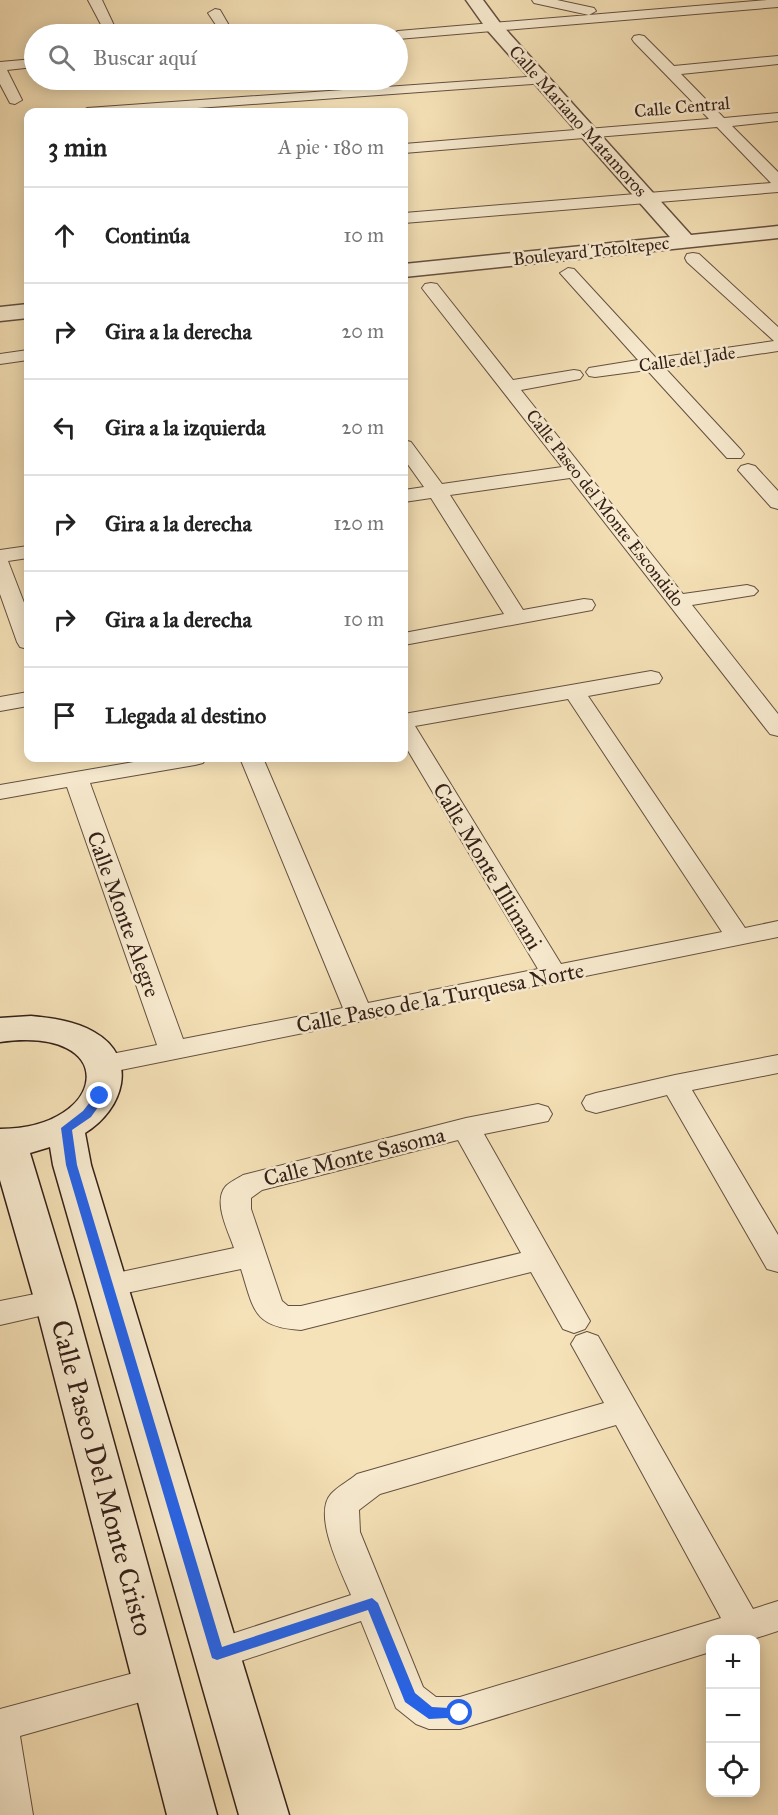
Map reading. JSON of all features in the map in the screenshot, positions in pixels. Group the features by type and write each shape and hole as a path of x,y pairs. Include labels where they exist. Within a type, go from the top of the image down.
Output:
{"street":[{"path":"96,0 107,24"},
{"name":"Calle Mariano Matamoros","path":"474,0 494,27 591,135 689,250"},
{"path":"539,0 616,17"},
{"path":"408,34 778,3"},
{"path":"215,13 222,24"},
{"path":"639,39 778,181"},
{"path":"670,71 775,63"},
{"path":"2,72 24,66"},
{"path":"2,72 24,78"},
{"path":"2,72 15,100"},
{"path":"408,89 541,80"},
{"path":"144,108 399,90"},
{"name":"Calle Central","path":"408,149 591,135 778,117"},
{"path":"408,218 778,187"},
{"name":"Boulevard Totoltepec","path":"408,271 689,250 778,232"},
{"path":"689,250 778,337"},
{"path":"568,273 734,454"},
{"name":"Calle Paseo del Monte Escondido","path":"431,288 778,729"},
{"path":"0,314 24,311"},
{"name":"Calle del Jade","path":"596,372 778,346"},
{"path":"0,359 24,356"},
{"path":"509,386 574,375"},
{"path":"408,451 437,491 517,618"},
{"path":"748,470 778,503"},
{"path":"408,495 576,471"},
{"path":"0,556 24,553"},
{"path":"0,564 24,631"},
{"path":"678,601 747,591"},
{"path":"408,638 584,605"},
{"path":"408,720 651,678"},
{"path":"573,691 738,937"},
{"path":"0,704 24,700"},
{"name":"Calle Monte Illimani","path":"408,733 554,974"},
{"path":"0,792 171,762"},
{"path":"253,762 359,1013"},
{"name":"Calle Monte Alegre","path":"76,778 173,1050"},
{"name":"Calle Paseo de la Turquesa Norte","path":"101,1065 778,929"},
{"path":"0,1030 15,1027 42,1027 67,1033 87,1044 101,1065 105,1077 100,1096 87,1114 66,1128 38,1139 4,1142"},
{"path":"596,1103 675,1084 778,1064"},
{"path":"675,1084 778,1261"},
{"name":"Calle Monte Sasoma","path":"251,1256 236,1209 237,1193 253,1182 466,1128 538,1114"},
{"path":"66,1128 72,1165 264,1815"},
{"path":"466,1128 744,1626"},
{"name":"Calle Paseo Del Monte Cristo","path":"4,1142 55,1302 192,1815"},
{"path":"107,1286 251,1256 269,1307 280,1317 301,1318 540,1259"},
{"path":"0,1313 55,1302"},
{"path":"624,1410 369,1484 342,1504 343,1532 410,1697 429,1713 460,1713 778,1616"},
{"path":"217,1654 372,1603"},
{"path":"14,1815 0,1727 156,1683"}],"route":[{"path":"100,1096 87,1114 66,1128 72,1165 217,1654 372,1603 410,1697 429,1713 460,1713"}]}
